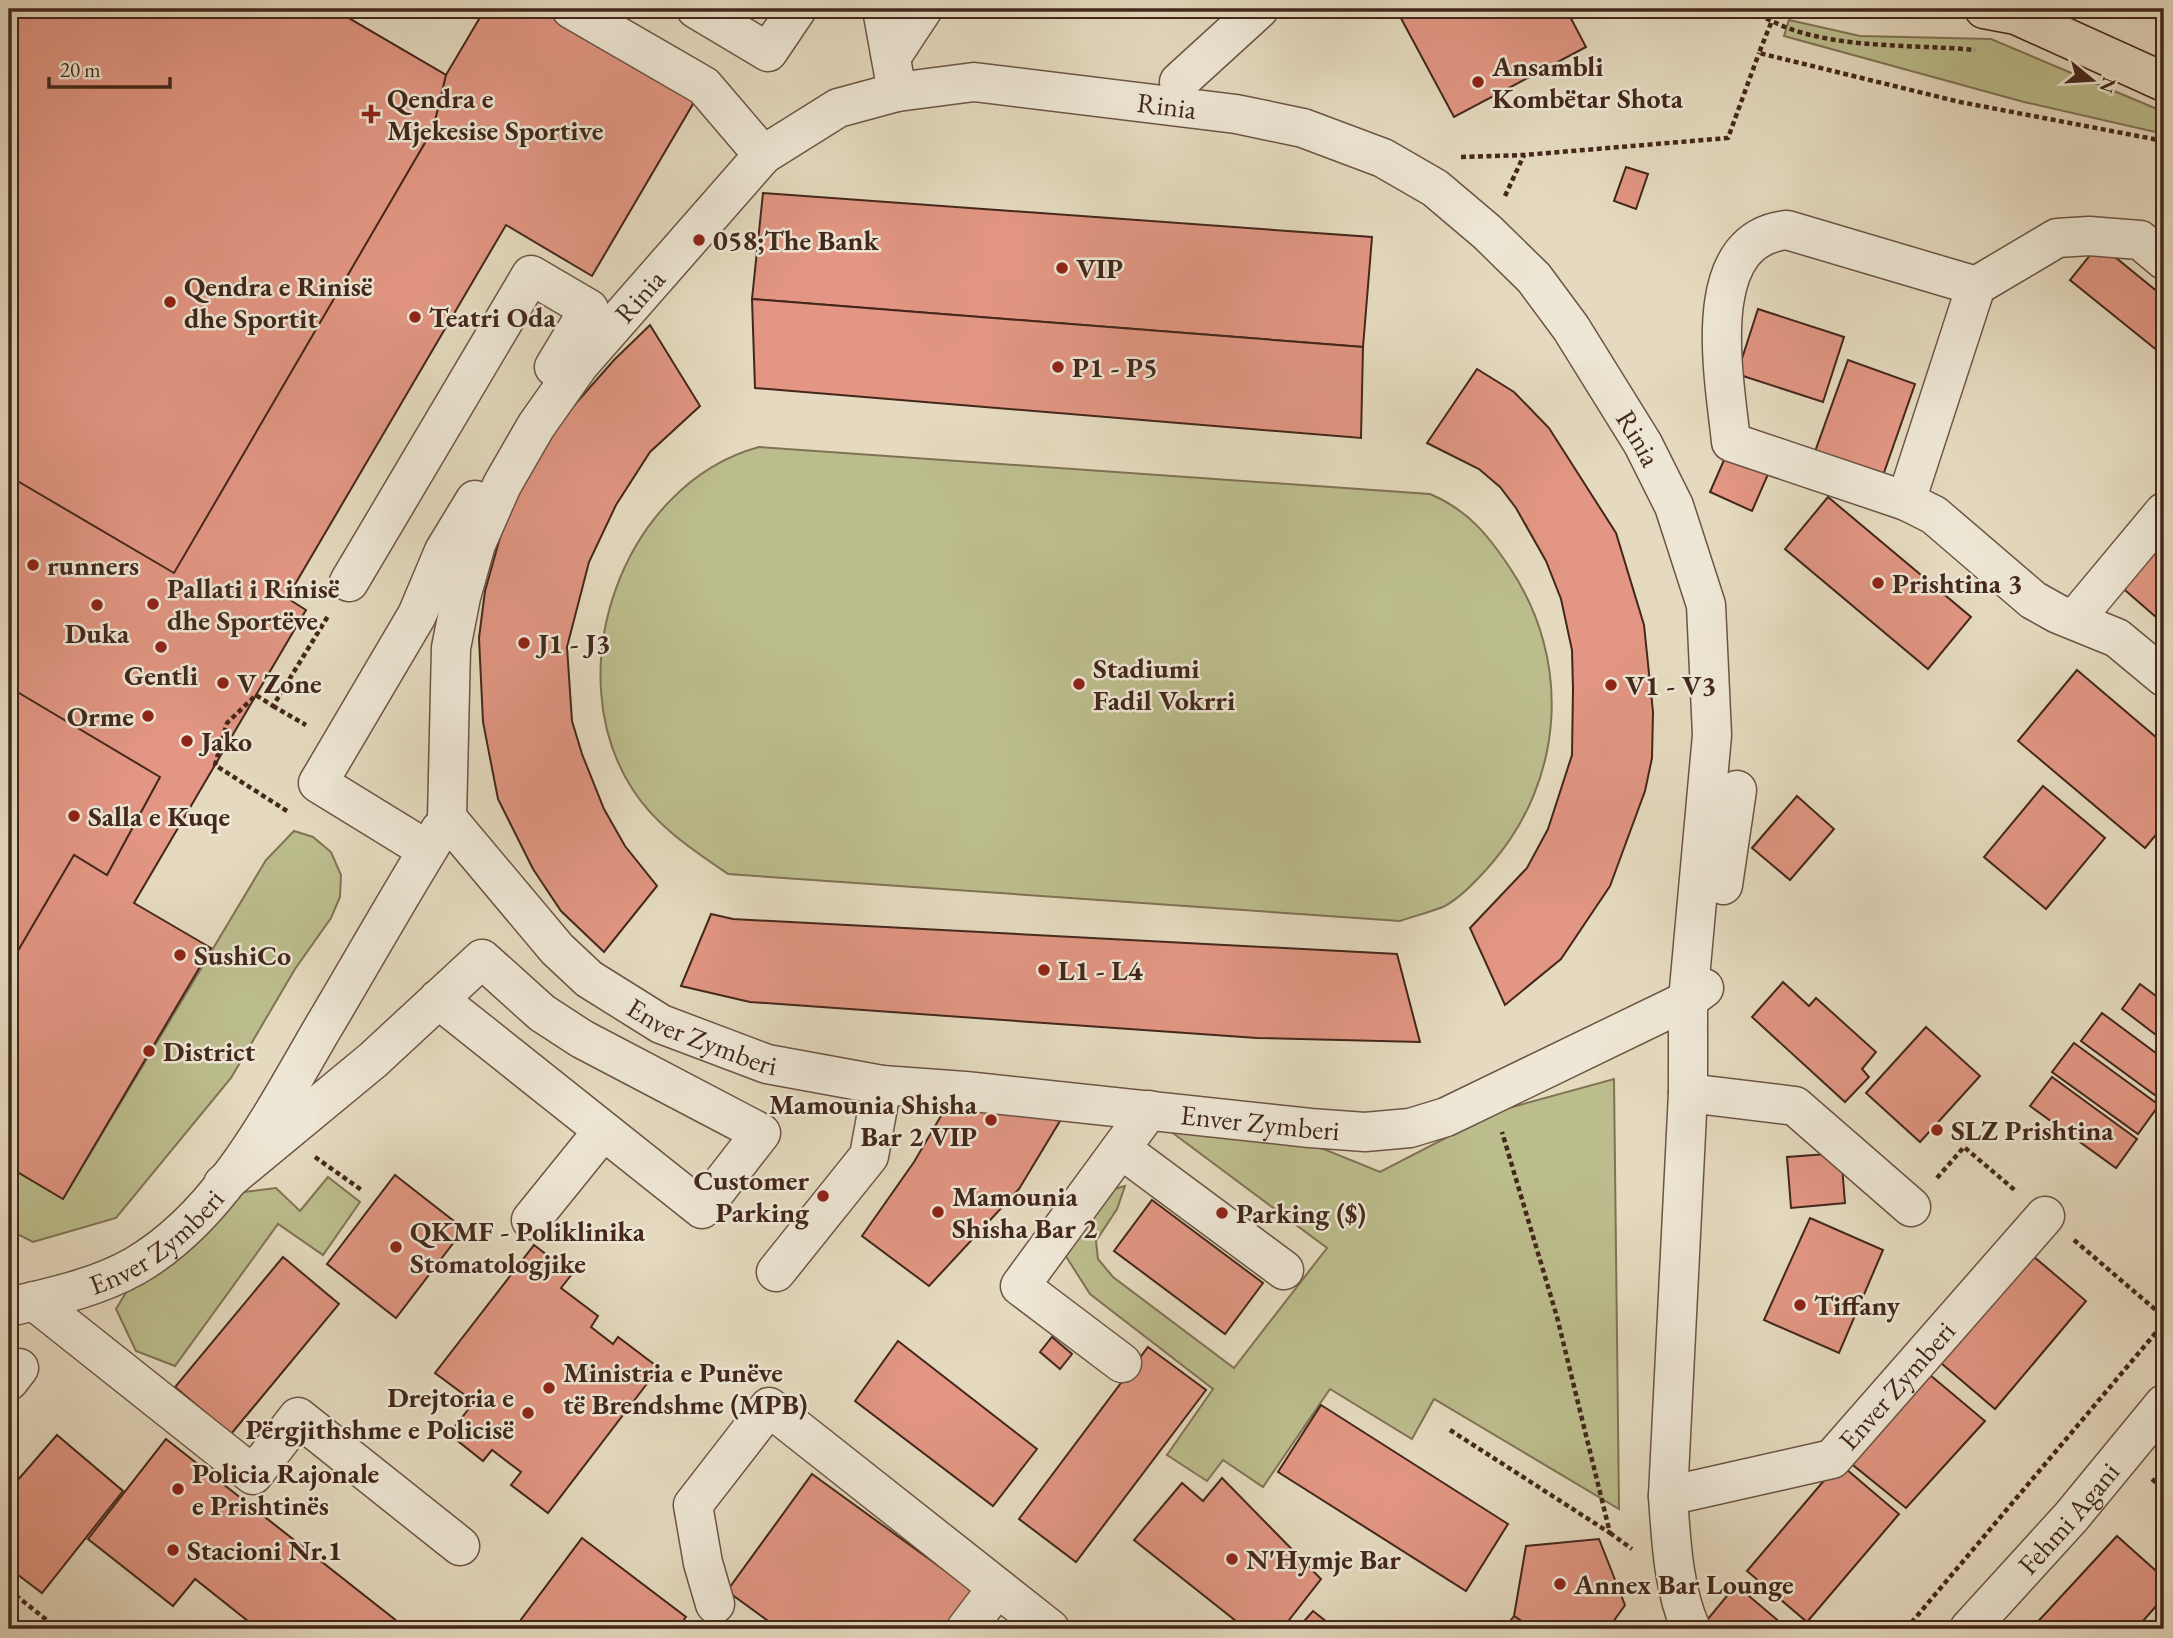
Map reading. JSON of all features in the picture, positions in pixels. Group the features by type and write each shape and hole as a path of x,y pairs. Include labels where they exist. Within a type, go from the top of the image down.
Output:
{"main road":[{"path":"2004,11 2164,82"}],"street":[{"path":"570,9 704,86 763,155"},
{"path":"696,9 768,52 797,9"},
{"path":"882,9 895,74"},
{"path":"895,74 923,9"},
{"path":"1179,82 1259,9"},
{"name":"Rinia","path":"437,834 451,648 460,597 476,544 502,485 536,426 579,365 763,155 895,74 1236,114 1303,128 1383,158 1435,188 1487,232 1534,278 1571,328 1643,444 1674,506 1706,605 1712,735 1688,1000"},
{"path":"1976,286 1787,230 1767,232 1751,243 1737,259 1728,280 1724,303 1723,354 1731,442 1906,501 1934,515 2033,600 2117,638 2164,677"},
{"path":"1906,501 1976,286 2057,238 2089,236 2140,240 2164,260"},
{"path":"349,582 531,275 589,309 444,551 417,615 318,783 437,834"},
{"path":"2074,620 2164,512"},
{"name":"Enver Zymberi","path":"22,1304 99,1283 135,1265 198,1215 223,1184 291,1082 437,834 589,979 621,1002 661,1024 767,1064 882,1085 1365,1132 1410,1128 1492,1097 1688,1000 1707,985 1737,790"},
{"path":"223,1184 373,1060 438,999 482,959 542,1013 582,1039 761,1133 702,1209 438,999"},
{"path":"1688,1000 1688,1093 1668,1496 1672,1555 1685,1615 1691,1629"},
{"path":"776,1272 869,1156 882,1085"},
{"path":"1688,1093 1795,1106 1910,1207"},
{"path":"1122,1363 1020,1286 1149,1110"},
{"path":"531,1220 603,1131"},
{"path":"1121,1149 1284,1270"},
{"name":"Enver Zymberi","path":"1668,1496 1832,1459 2045,1216"},
{"path":"22,1304 253,1475 298,1417 460,1546"},
{"name":"Fehmi Agani","path":"1969,1629 2071,1517 2164,1404"},
{"path":"715,1604 703,1563 693,1504 769,1407 1050,1629"},
{"path":"967,1629 997,1588"}],"path":[{"path":"1752,9 1771,23 1840,41 1981,51"},
{"path":"1460,157 1524,155 1728,138 1771,23"},
{"path":"1759,53 1960,102 2164,141"},
{"path":"318,783 297,817 215,765 227,723 256,695 274,706 349,582"},
{"path":"1450,1430 1609,1533 1557,1317 1492,1097"},
{"path":"283,1135 363,1191"},
{"path":"1906,1629 2164,1323"},
{"path":"9,1590 58,1629"}],"green space":[{"path":"1789,20 1860,36 1991,39 2164,112 2164,134 2024,102 1784,36"},
{"name":"Stadiumi Fadil Vokrri","path":"759,447 1430,494 1455,508 1476,525 1510,568 1530,604 1543,642 1551,680 1551,719 1546,757 1534,795 1516,830 1492,863 1470,886 1445,906 1400,921 728,874 664,827 633,790 611,743 601,692 603,639 616,588 639,541 671,500 711,468"},
{"path":"294,831 313,837 331,852 341,875 340,897 331,918 295,969 231,1078 116,1218 33,1242 9,1230 9,1167 63,1199 266,860"},
{"path":"1614,1079 1619,1509 1434,1399 1412,1439 1330,1389 1263,1487 1223,1460 1207,1481 1167,1455 1213,1389 1090,1294 1060,1247 1103,1192 1125,1186 1117,1209 1096,1241 1098,1259 1113,1277 1234,1368 1327,1248 1162,1125 1284,1133 1380,1172 1498,1111"},
{"path":"328,1177 360,1202 323,1255 278,1224 175,1366 136,1351 116,1309 136,1276 229,1194 276,1188 300,1211"}],"building":[{"name":"Pallati i Rinisë dhe Sportëve","path":"9,9 333,9 446,75 485,9 559,9 700,92 592,276 506,225 287,598 306,610 134,903 211,948 63,1199 9,1167"},
{"name":"Qendra e Rinisë dhe Sportit","path":"9,9 333,9 446,75 433,129 174,573 9,476"},
{"name":"Ansambli Kombëtar Shota","path":"1396,9 1566,9 1586,47 1454,117"},
{"path":"1626,167 1648,174 1636,209 1614,201"},
{"name":"VIP","path":"763,193 1372,237 1363,347 752,299"},
{"path":"2099,244 2164,297 2164,356 2070,280"},
{"name":"P1 - P5","path":"752,299 1363,347 1361,438 755,388"},
{"path":"1758,309 1844,337 1823,402 1737,374"},
{"name":"J1 - J3","path":"650,325 700,406 650,452 616,505 589,562 567,647 572,721 582,754 604,809 625,846 657,886 604,952 561,911 533,869 498,799 483,722 479,638 485,591 503,527 520,487 562,419 614,360"},
{"path":"1848,360 1915,384 1880,484 1812,460"},
{"name":"V1 - V3","path":"1477,369 1514,392 1549,428 1616,533 1644,625 1653,712 1652,758 1645,791 1610,886 1561,959 1505,1005 1470,928 1527,868 1548,829 1572,755 1572,650 1561,599 1546,561 1516,508 1500,487 1479,469 1427,443"},
{"path":"1727,453 1769,472 1752,511 1710,492"},
{"name":"Prishtina 3","path":"1828,497 1971,617 1928,669 1785,549"},
{"path":"2164,533 2164,624 2119,585"},
{"path":"2077,670 2164,744 2164,825 2145,848 2018,741"},
{"name":"Salla e Kuqe","path":"9,687 160,777 107,875 74,855 9,966"},
{"path":"2043,786 2105,838 2046,909 1984,857"},
{"path":"1797,796 1834,829 1790,880 1752,848"},
{"name":"L1 - L4","path":"711,914 733,919 1397,954 1420,1042 1257,1038 750,1002 681,986"},
{"path":"1783,982 1809,1006 1816,998 1876,1052 1862,1069 1869,1077 1845,1102 1752,1017"},
{"path":"2140,984 2164,1002 2164,1041 2122,1009"},
{"path":"2102,1013 2164,1059 2163,1101 2081,1041"},
{"path":"1926,1027 1980,1076 1920,1142 1866,1093"},
{"path":"2074,1043 2159,1105 2138,1134 2052,1072"},
{"path":"2052,1077 2137,1139 2116,1168 2030,1106"},
{"name":"Mamounia Shisha Bar 2","path":"952,1097 1066,1111 1019,1189 929,1286 862,1236 914,1162"},
{"path":"1841,1153 1845,1203 1791,1208 1787,1157"},
{"name":"QKMF - Poliklinika Stomatologjike","path":"395,1175 464,1229 396,1318 327,1264"},
{"path":"1152,1200 1263,1283 1225,1334 1114,1251"},
{"path":"1810,1218 1883,1250 1839,1353 1764,1320"},
{"name":"Ministria e Punëve të Brendshme (MPB)","path":"534,1245 572,1274 561,1288 598,1316 591,1327 613,1344 618,1337 659,1368 548,1513 511,1485 521,1472 492,1450 483,1461 449,1434 474,1402 435,1373"},
{"path":"2026,1250 2086,1301 1995,1409 1935,1358"},
{"path":"283,1257 339,1304 231,1434 175,1387"},
{"path":"1052,1337 1072,1354 1060,1369 1040,1352"},
{"path":"898,1341 1037,1449 993,1506 855,1401"},
{"path":"1148,1347 1206,1390 1076,1562 1019,1519"},
{"path":"1924,1370 1985,1421 1906,1508 1848,1461"},
{"path":"1321,1405 1508,1524 1466,1591 1278,1472"},
{"path":"57,1435 123,1491 42,1593 9,1568 9,1490"},
{"name":"Policia Rajonale e Prishtinës","path":"166,1439 407,1629 258,1629 195,1579 173,1606 88,1539"},
{"path":"1839,1463 1899,1514 1807,1622 1747,1571"},
{"path":"812,1474 976,1593 950,1629 779,1629 727,1591"},
{"path":"1222,1478 1321,1579 1282,1629 1246,1629 1134,1540 1182,1483 1203,1501"},
{"path":"2117,1536 2164,1578 2164,1597 2136,1629 2031,1629"},
{"path":"582,1538 686,1617 677,1629 514,1629"},
{"path":"1599,1539 1625,1605 1608,1629 1533,1629 1514,1616 1526,1546"},
{"path":"1736,1585 1788,1629 1719,1629 1707,1620"},
{"path":"1313,1611 1336,1629 1297,1629"},
{"path":"1514,1616 1533,1629 1504,1629"}],"place":[{"name":"Ansambli Kombëtar Shota","path":"1478,82"},
{"name":"Qendra e Mjekesise Sportive","path":"371,114"},
{"name":"058;The Bank","path":"699,240"},
{"name":"VIP","path":"1062,268"},
{"name":"Qendra e Rinisë dhe Sportit","path":"170,302"},
{"name":"Teatri Oda","path":"415,317"},
{"name":"P1 - P5","path":"1058,367"},
{"name":"runners","path":"33,565"},
{"name":"Prishtina 3","path":"1878,583"},
{"name":"Pallati i Rinisë dhe Sportëve","path":"153,604"},
{"name":"Duka","path":"97,605"},
{"name":"J1 - J3","path":"524,643"},
{"name":"Gentli","path":"161,647"},
{"name":"V Zone","path":"223,683"},
{"name":"Stadiumi Fadil Vokrri","path":"1079,684"},
{"name":"V1 - V3","path":"1611,685"},
{"name":"Orme","path":"148,716"},
{"name":"Jako","path":"187,741"},
{"name":"Salla e Kuqe","path":"74,816"},
{"name":"SushiCo","path":"180,955"},
{"name":"L1 - L4","path":"1044,970"},
{"name":"District","path":"149,1051"},
{"name":"Mamounia Shisha Bar 2 VIP","path":"991,1120"},
{"name":"SLZ Prishtina","path":"1937,1130"},
{"name":"Customer Parking","path":"823,1196"},
{"name":"Mamounia Shisha Bar 2","path":"938,1212"},
{"name":"Parking ($)","path":"1222,1213"},
{"name":"QKMF - Poliklinika Stomatologjike","path":"396,1247"},
{"name":"Tiffany","path":"1800,1305"},
{"name":"Ministria e Punëve të Brendshme (MPB)","path":"549,1388"},
{"name":"Drejtoria e Përgjithshme e Policisë","path":"528,1413"},
{"name":"Policia Rajonale e Prishtinës","path":"178,1489"},
{"name":"Stacioni Nr.1","path":"173,1550"},
{"name":"N'Hymje Bar","path":"1232,1559"},
{"name":"Annex Bar Lounge","path":"1560,1584"}]}
